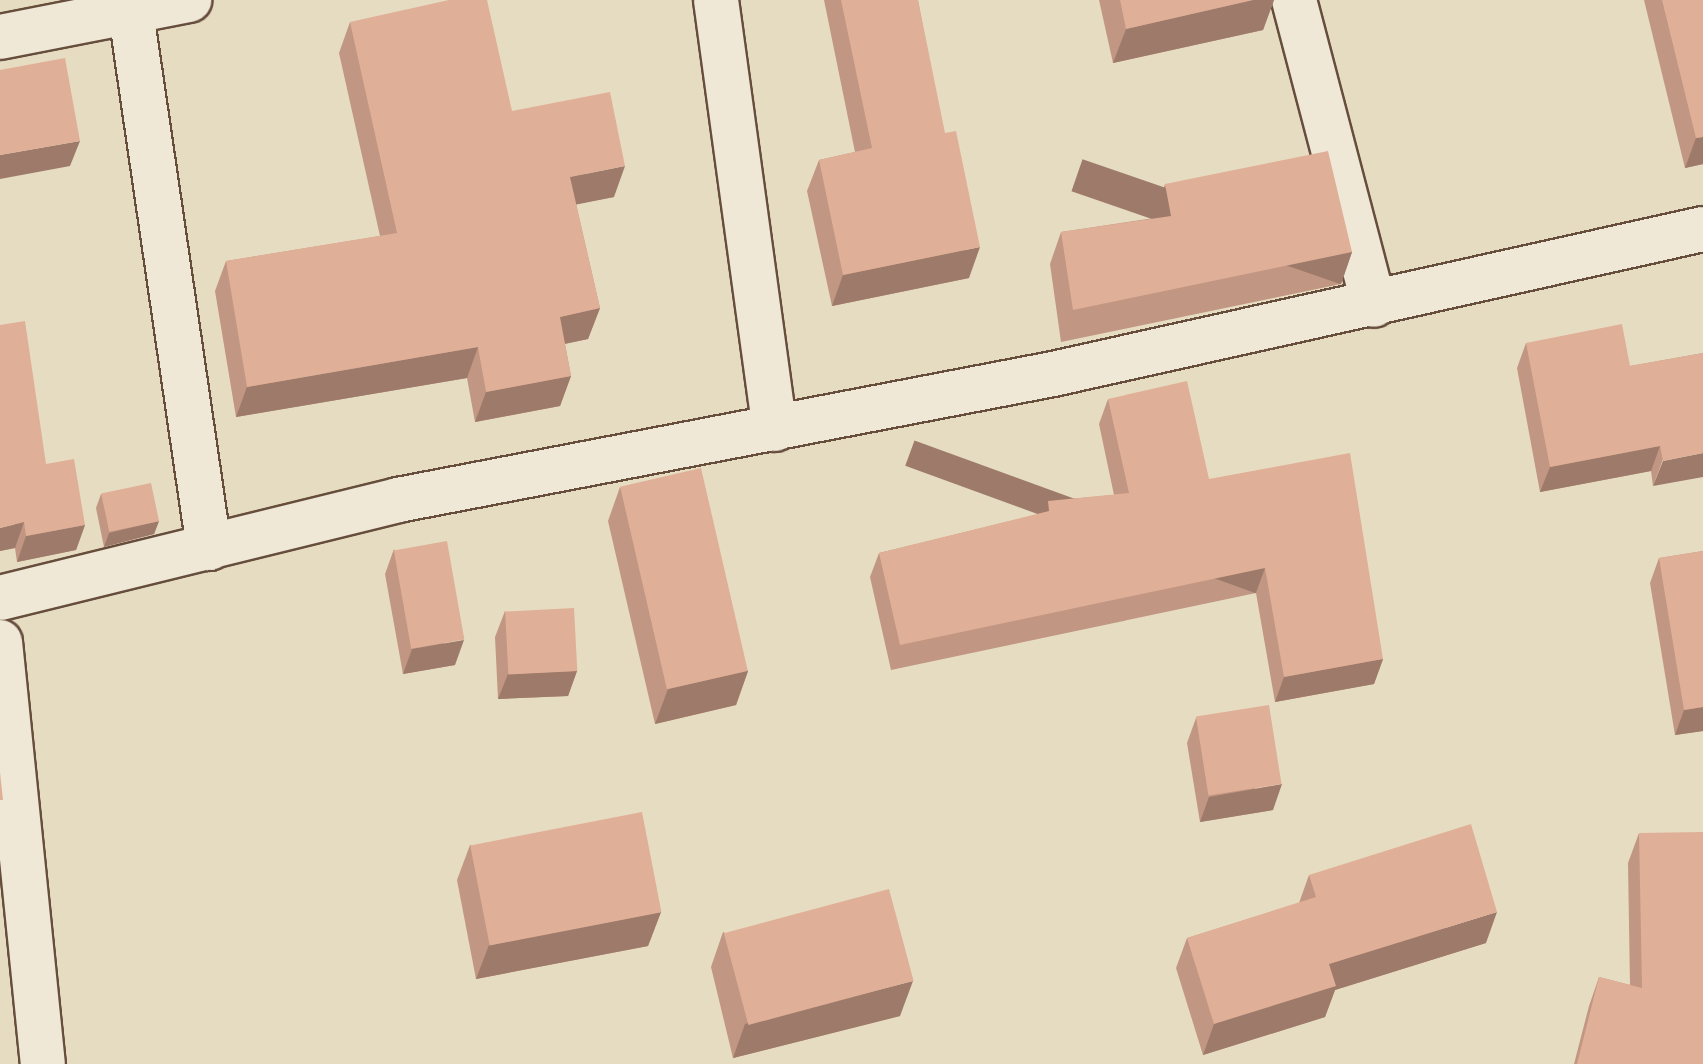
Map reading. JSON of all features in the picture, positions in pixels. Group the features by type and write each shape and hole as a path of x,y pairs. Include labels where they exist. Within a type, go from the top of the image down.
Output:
{"street":[{"path":"0,37 130,5 189,0"},
{"path":"716,0 775,429"},
{"path":"1294,0 1374,305"},
{"path":"130,5 209,548"},
{"path":"0,598 398,500 775,429 1374,305 1703,229"},
{"path":"0,642 43,1064"}],"building":[{"path":"449,0 487,0 512,111 610,92 625,166 570,177 600,308 560,317 571,376 486,392 478,347 247,387 226,261 397,233 350,22"},
{"path":"841,0 918,0 945,133 956,131 980,247 843,275 819,160 872,148"},
{"path":"1120,0 1253,0 1126,29"},
{"path":"1662,0 1703,0 1703,137 1696,138"},
{"path":"65,58 80,141 0,155 0,70"},
{"path":"1328,151 1352,252 1073,310 1061,232 1171,216 1165,184"},
{"path":"25,321 46,464 74,459 85,525 26,536 24,522 0,528 0,325"},
{"path":"1622,324 1630,366 1703,353 1703,453 1663,461 1660,446 1550,467 1526,343"},
{"path":"1187,381 1209,479 1350,453 1383,659 1284,677 1265,568 900,645 879,553 1049,511 1048,501 1129,493 1108,399"},
{"path":"701,468 748,671 667,689 620,487"},
{"path":"151,483 159,521 109,532 101,494"},
{"path":"447,541 464,639 411,649 394,550"},
{"path":"1703,551 1703,707 1684,710 1659,558"},
{"path":"574,608 577,671 508,675 505,612"},
{"path":"1269,705 1282,784 1208,796 1196,717"},
{"path":"0,772 3,800 0,800"},
{"path":"642,812 661,912 490,946 470,845"},
{"path":"1471,824 1497,912 1329,964 1336,986 1214,1024 1187,938 1316,897 1309,875"},
{"path":"1703,832 1703,1064 1577,1064 1599,977 1642,988 1639,833"},
{"path":"889,889 914,981 748,1025 724,933"}]}
